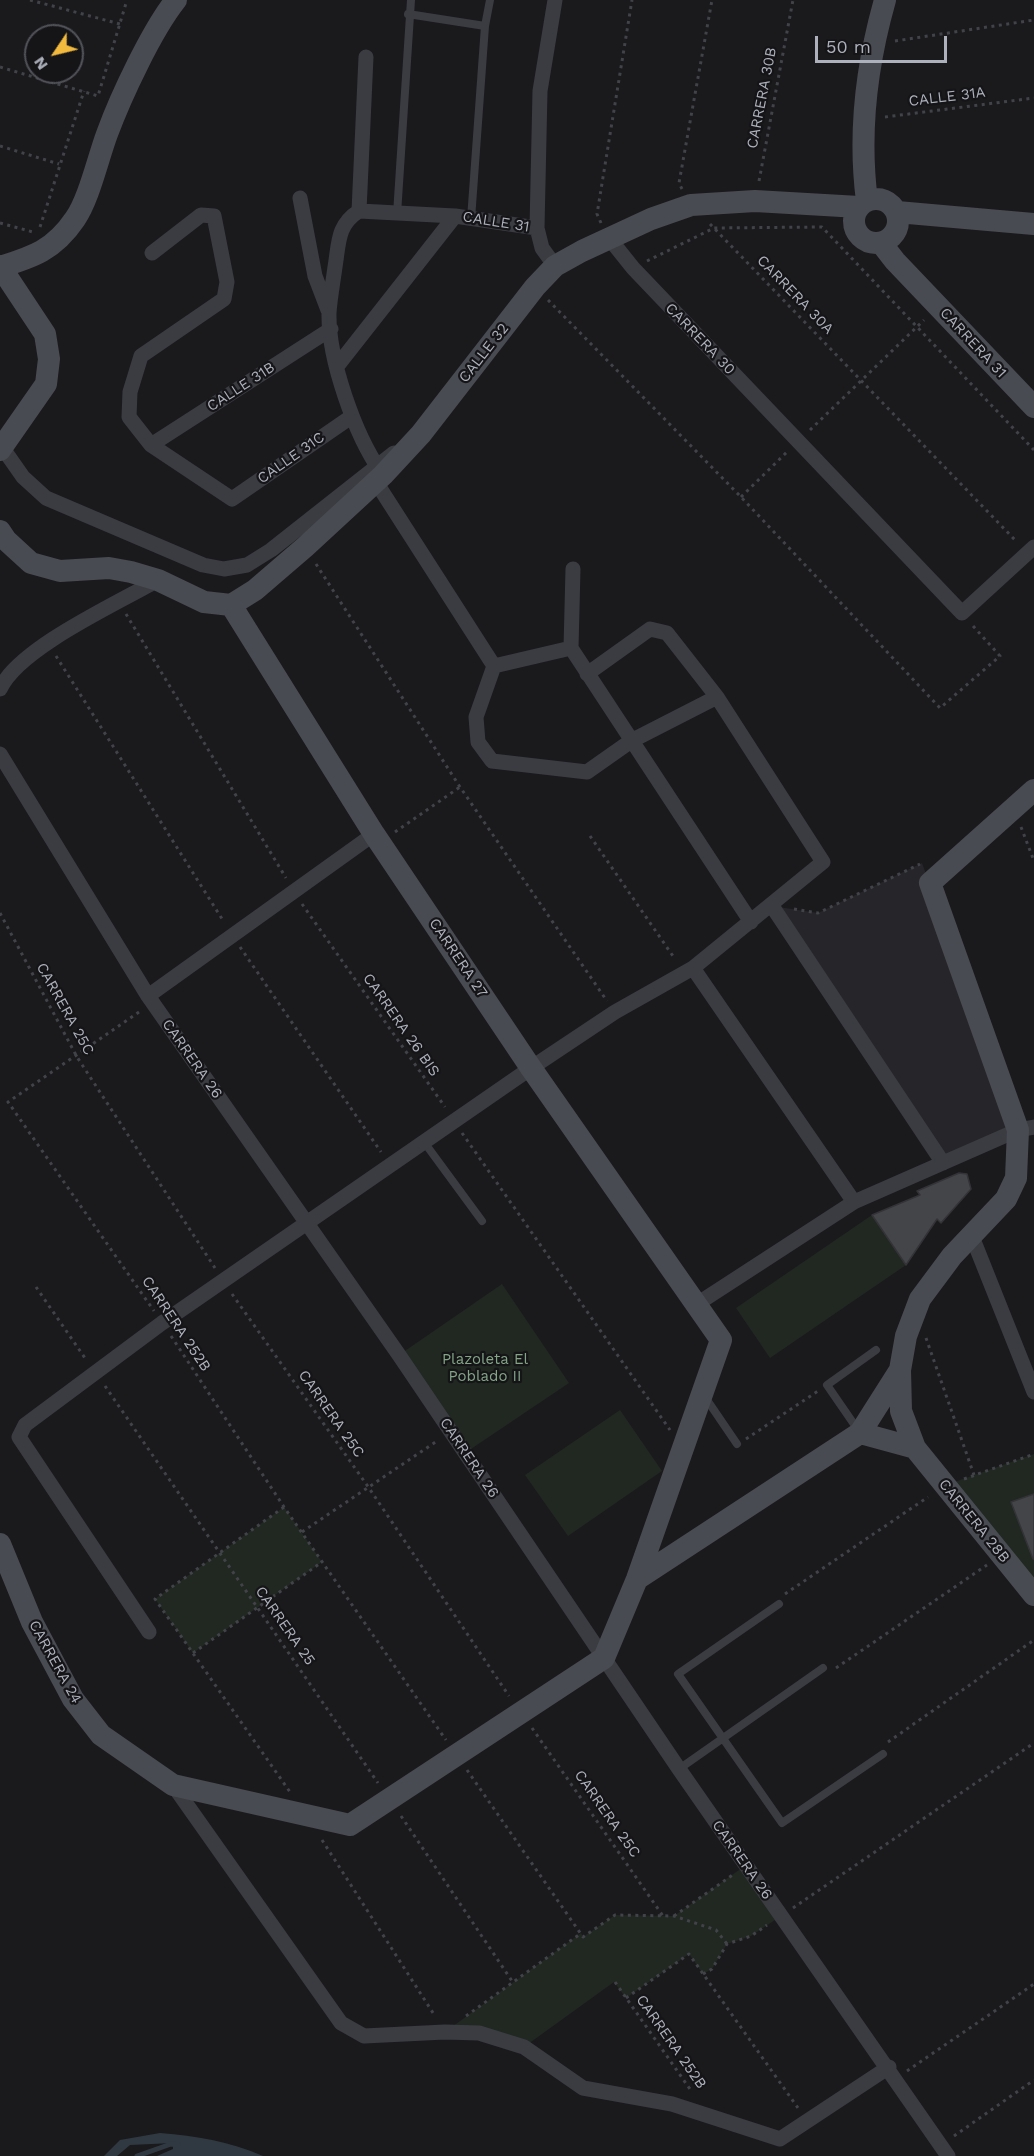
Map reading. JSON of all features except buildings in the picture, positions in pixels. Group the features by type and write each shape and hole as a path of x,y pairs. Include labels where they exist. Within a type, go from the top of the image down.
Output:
{"street":[{"path":"176,0 164,14 127,90 108,132 76,218 53,243 31,258 0,267 45,334 49,359 45,384 1,448 23,477 46,498 203,565 224,569 247,565 379,474"},
{"path":"555,0 540,91 537,228 542,248 555,266"},
{"path":"885,0 872,45 862,120 866,241 892,230 951,216 1034,224"},
{"path":"329,313 340,235 346,219 359,211 366,57"},
{"path":"300,198 315,276 329,313 338,365 351,417 379,474 494,666"},
{"name":"CALLE 32","path":"231,605 255,590 305,547 421,434 535,287 555,266 609,238 691,205 755,201 864,209"},
{"path":"864,209 888,202 892,230"},
{"name":"CALLE 31","path":"359,211 455,216 537,228"},
{"path":"151,444 129,417 130,392 141,356 224,298 227,282 214,216 201,215 152,253"},
{"path":"338,365 455,216"},
{"name":"CARRERA 31","path":"892,230 912,277 1034,407"},
{"name":"CARRERA 30","path":"609,238 633,268 962,613"},
{"name":"CALLE 31B","path":"151,444 331,329"},
{"name":"CALLE 31C","path":"151,444 232,499 351,417"},
{"path":"0,531 6,540 31,563 60,571 109,568 158,580 204,602 231,605"},
{"path":"962,613 1031,550"},
{"path":"573,569 571,648 752,922"},
{"path":"0,689 7,675 47,643 158,580"},
{"name":"CARRERA 27","path":"231,605 377,838 531,1068 721,1340 702,1394"},
{"path":"149,1632 19,1437 25,1425 94,1371 222,1280 307,1225 531,1068 615,1012 689,971 772,906 823,862 717,697 667,633 650,629 587,674"},
{"path":"494,666 571,648"},
{"path":"494,666 476,717 478,742 492,761 587,772 631,741 717,697"},
{"name":"CARRERA 26","path":"0,754 150,999 944,2150"},
{"path":"637,1580 860,1432 900,1370 906,1336 920,1299 971,1234 1006,1199 1016,1178 1026,1128 930,884 1034,790"},
{"path":"150,999 294,892 377,838"},
{"path":"772,906 944,1163"},
{"path":"689,971 854,1202"},
{"path":"697,1304 854,1202 1026,1128"},
{"path":"971,1234 1034,1392"},
{"name":"CARRERA 28B","path":"900,1370 901,1411 915,1448 1034,1595"},
{"path":"604,1658 637,1580 702,1394"},
{"path":"860,1432 915,1448"},
{"name":"CARRERA 24","path":"0,1544 32,1622 73,1699 101,1735 173,1785 350,1825 604,1658"},
{"path":"173,1785 341,2023 364,2036 445,2032 479,2033 524,2047 583,2088 672,2104 780,2139 893,2073"}],"lane":[{"path":"397,214 408,14 411,0"},
{"path":"471,219 485,26 490,0"},
{"path":"408,14 485,26"},
{"path":"424,1142 482,1221"},
{"path":"860,1432 827,1385 876,1350"},
{"path":"702,1394 737,1444"},
{"path":"777,1602 678,1674 782,1823 881,1751"},
{"path":"679,1769 825,1671"}],"path":[{"path":"30,0 120,24"},
{"path":"0,67 98,96 127,0"},
{"path":"609,238 597,214 632,0"},
{"name":"CARRERA 30A","path":"712,0 679,183 691,205 861,381 1031,550"},
{"name":"CARRERA 30B","path":"755,201 793,0"},
{"path":"872,45 1034,20"},
{"path":"0,223 38,234 84,92"},
{"name":"CALLE 31A","path":"862,120 1034,98"},
{"path":"0,146 60,164"},
{"path":"633,268 714,228 822,227 1034,450"},
{"path":"535,287 741,497 939,708 1000,656 962,613"},
{"path":"741,497 938,307"},
{"path":"305,547 460,787 615,1012"},
{"name":"CARRERA 26 BIS","path":"119,602 294,892 683,1448"},
{"path":"47,643 232,936 390,1166"},
{"path":"377,838 460,787"},
{"path":"1014,810 1034,861"},
{"path":"590,836 689,971"},
{"path":"772,906 818,913 921,863"},
{"name":"CARRERA 25C","path":"0,913 77,1057 222,1280 369,1488 663,1916"},
{"path":"77,1057 150,999"},
{"name":"CARRERA 252B","path":"77,1057 8,1102 162,1323 322,1562 258,1607"},
{"name":"CARRERA 25","path":"36,1287 258,1607 512,1981"},
{"path":"916,1309 974,1475"},
{"path":"737,1444 827,1385"},
{"path":"302,1532 450,1431"},
{"path":"777,1602 946,1485 1034,1454"},
{"path":"284,1507 155,1599 306,1816 445,2032 512,1981 615,1915 674,1916 716,1930 727,1944"},
{"path":"825,1671 1001,1555"},
{"path":"193,1653 258,1607"},
{"path":"881,1751 1034,1640"},
{"path":"703,1974 712,1969 727,1944 751,1936 782,1916 1034,1743"},
{"path":"674,1916 746,1866"},
{"path":"626,1998 689,1954 808,2121"},
{"name":"CARRERA 252B","path":"615,1982 708,2116"},
{"path":"893,2073 1034,1983"},
{"path":"944,2150 1034,2080"}],"shaded area":[{"path":"922,863 1018,1130 943,1163 772,906 818,913"},
{"path":"160,2133 212,2140 263,2156 157,2156 173,2149 173,2143 130,2145 117,2156 104,2156 120,2140"}],"green space":[{"path":"872,1215 906,1265 770,1358 736,1308"},
{"name":"Plazoleta El Poblado II","path":"502,1284 569,1383 465,1453 399,1355"},
{"path":"620,1410 662,1471 568,1536 525,1475"},
{"path":"1034,1454 1034,1595 946,1485"},
{"path":"284,1507 322,1562 193,1653 155,1599"},
{"path":"746,1865 781,1916 751,1936 727,1944 712,1969 703,1974 689,1954 626,1998 614,1982 524,2047 445,2032 581,1933 583,1937 615,1915 674,1916"}],"waterway":[{"path":"137,2156 171,2144 178,2145"}]}
